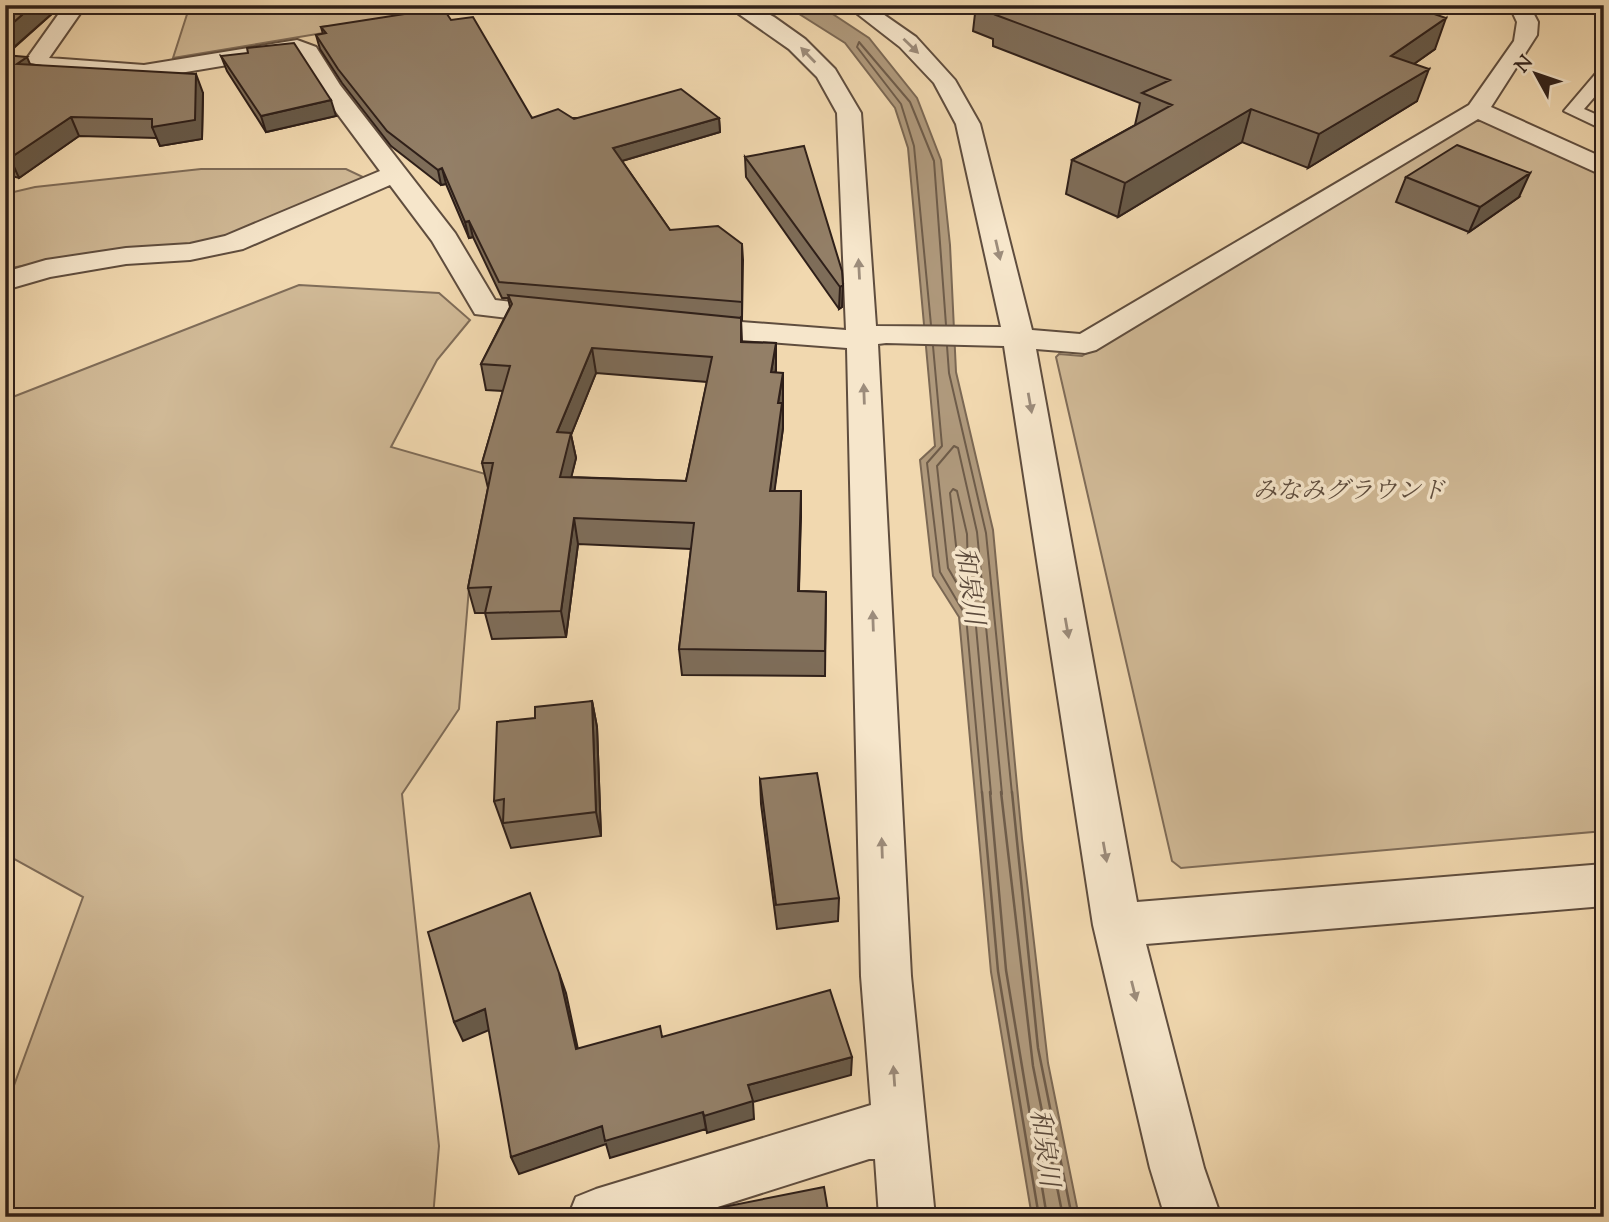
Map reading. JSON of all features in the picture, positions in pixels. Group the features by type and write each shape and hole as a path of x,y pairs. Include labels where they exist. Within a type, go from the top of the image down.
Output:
{"street":[{"path":"76,5 25,64 144,72 297,47 308,52 330,88 445,239 485,308 581,317"},
{"path":"736,5 767,21 797,44 827,74 849,113 875,336 887,976 898,1134 907,1217"},
{"path":"856,5 908,42 944,80 968,124 1003,336 1117,925 1177,1168 1194,1217"},
{"path":"663,325 809,338 1003,336 1085,344 1478,110 1525,41 1529,28 1527,17 1519,5"},
{"path":"1478,110 1604,168"},
{"path":"5,281 46,270 126,256 190,253 233,243 394,174"},
{"path":"1117,925 1604,885"},
{"path":"596,1217 869,1132 898,1134"}],"lane":[{"path":"1604,75 1573,111 1604,125"}],"green space":[{"path":"190,5 393,5 402,8 397,35 341,30 173,58"},
{"path":"411,5 584,5 475,13"},
{"name":"みなみグラウンド","path":"1470,119 1485,119 1604,171 1604,831 1181,868 1172,861 1056,357 1059,354 1082,356"},
{"path":"201,169 346,169 365,178 259,227 185,247 90,254 5,269 5,194 35,187"},
{"path":"299,285 439,293 470,320 437,360 391,447 489,475 506,526 470,576 459,709 402,794 439,1146 433,1217 5,1217 5,1110 83,897 5,854 5,400"}],"water":[{"name":"和泉川","path":"785,5 819,5 869,38 917,98 941,160 950,245 956,372 993,530 1022,839 1048,1063 1079,1217 1032,1217 991,972 959,617 933,576 920,460 935,446 908,148 895,108 845,43"}],"building":[{"path":"5,5 33,5 5,30"},
{"path":"988,5 1408,5 1446,18 1391,56 1429,69 1319,134 1251,109 1125,183 1072,160 1172,105 1142,93 1170,80 996,15 1004,11"},
{"path":"443,8 451,20 473,17 532,118 558,109 574,119 681,89 719,118 613,148 670,230 718,226 742,244 742,302 499,282 469,221 465,222 442,168 438,170 387,131 338,69 316,35 326,33 321,27"},
{"path":"294,43 331,100 261,116 221,56 248,53 247,48"},
{"path":"5,55 27,57 17,64 196,74 195,120 152,127 152,119 71,117 10,158 5,157"},
{"path":"1457,145 1530,173 1480,207 1406,177"},
{"path":"804,146 842,271 843,285 840,287 745,157"},
{"path":"508,295 741,318 741,342 776,343 771,372 783,373 778,403 782,403 770,491 801,491 798,591 826,592 825,651 679,649 694,523 574,518 561,611 485,613 491,587 468,588 493,463 482,463 510,366 481,364 512,304","holes":["592,348 712,357 686,481 560,477 571,433 557,432"]},
{"path":"592,701 596,812 503,823 504,799 494,801 497,722 535,718 535,707"},
{"path":"817,773 839,898 776,905 760,779"},
{"path":"530,893 559,973 576,1049 660,1026 662,1037 830,990 852,1057 748,1085 753,1101 704,1116 703,1112 605,1141 602,1126 511,1157 485,1009 454,1022 428,932"},
{"path":"824,1187 829,1217 698,1217 698,1212"}]}
